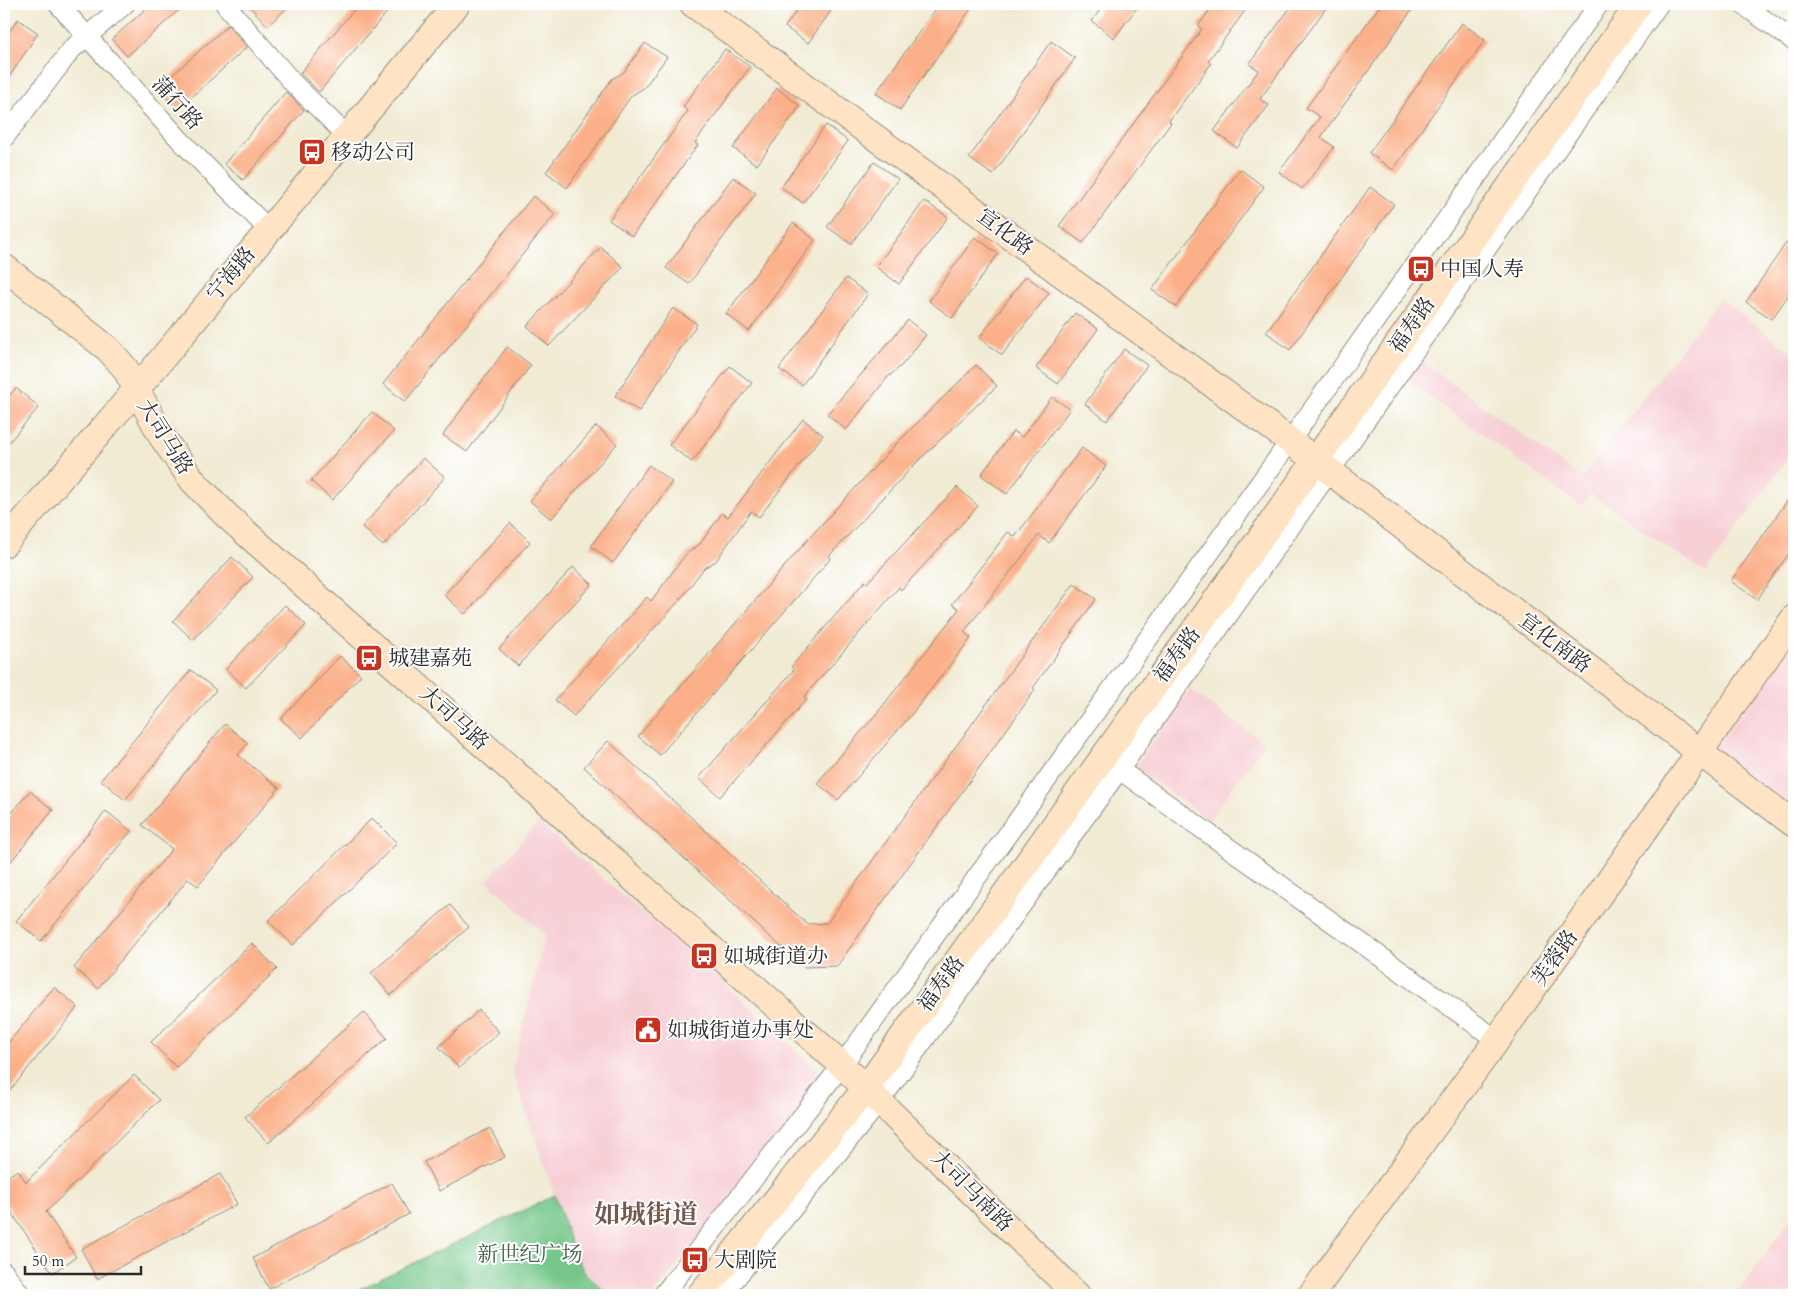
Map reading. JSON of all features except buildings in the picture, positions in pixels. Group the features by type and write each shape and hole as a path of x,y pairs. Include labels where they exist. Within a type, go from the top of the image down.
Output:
{"street":[{"name":"蒲行路","path":"58,4 181,141 268,229"},
{"path":"4,138 72,49 125,4"},
{"path":"225,4 293,83 346,135"},
{"name":"宁海路","path":"4,544 457,4"},
{"name":"宣化路","path":"693,4 1310,456"},
{"path":"1310,456 1599,4"},
{"name":"福寿路","path":"700,1295 861,1083 1111,764 1310,456 1623,4"},
{"name":"福寿路","path":"684,1295 861,1083 1310,456 1639,4"},
{"path":"1310,456 1659,4"},
{"path":"1742,4 1794,41"},
{"name":"大司马路","path":"4,267 108,348 125,368 127,399 162,437 193,481 226,515 861,1083"},
{"name":"宣化南路","path":"1310,456 1794,824"},
{"name":"芙蓉路","path":"1311,1295 1497,1040 1794,618"},
{"path":"1111,764 1497,1040"},
{"path":"663,1295 861,1083"},
{"path":"722,1295 861,1083"},
{"name":"大司马南路","path":"861,1083 1077,1295"},
{"path":"4,1272 21,1295"}],"shaded area":[{"path":"1720,298 1794,354 1794,449 1706,573 1591,494 1581,506 1407,380 1421,361 1582,478"},
{"path":"1794,645 1794,812 1714,749"},
{"path":"1190,690 1265,743 1209,820 1135,767"},
{"name":"如城街道办事处","path":"538,822 731,990 820,1073 812,1096 653,1295 609,1295 585,1273 574,1254 512,1071 545,935 487,881"},
{"path":"1794,1214 1794,1295 1736,1295"}],"green space":[{"name":"新世纪广场","path":"555,1195 574,1254 585,1273 609,1295 347,1295"}],"place":[{"name":"移动公司","path":"312,152"},
{"name":"中国人寿","path":"1421,269"},
{"name":"城建嘉苑","path":"369,658"},
{"name":"如城街道办","path":"704,956"},
{"name":"如城街道办事处","path":"648,1030"},
{"name":"大剧院","path":"695,1260"}],"district":[{"name":"如城街道","path":"646,1214"}]}
